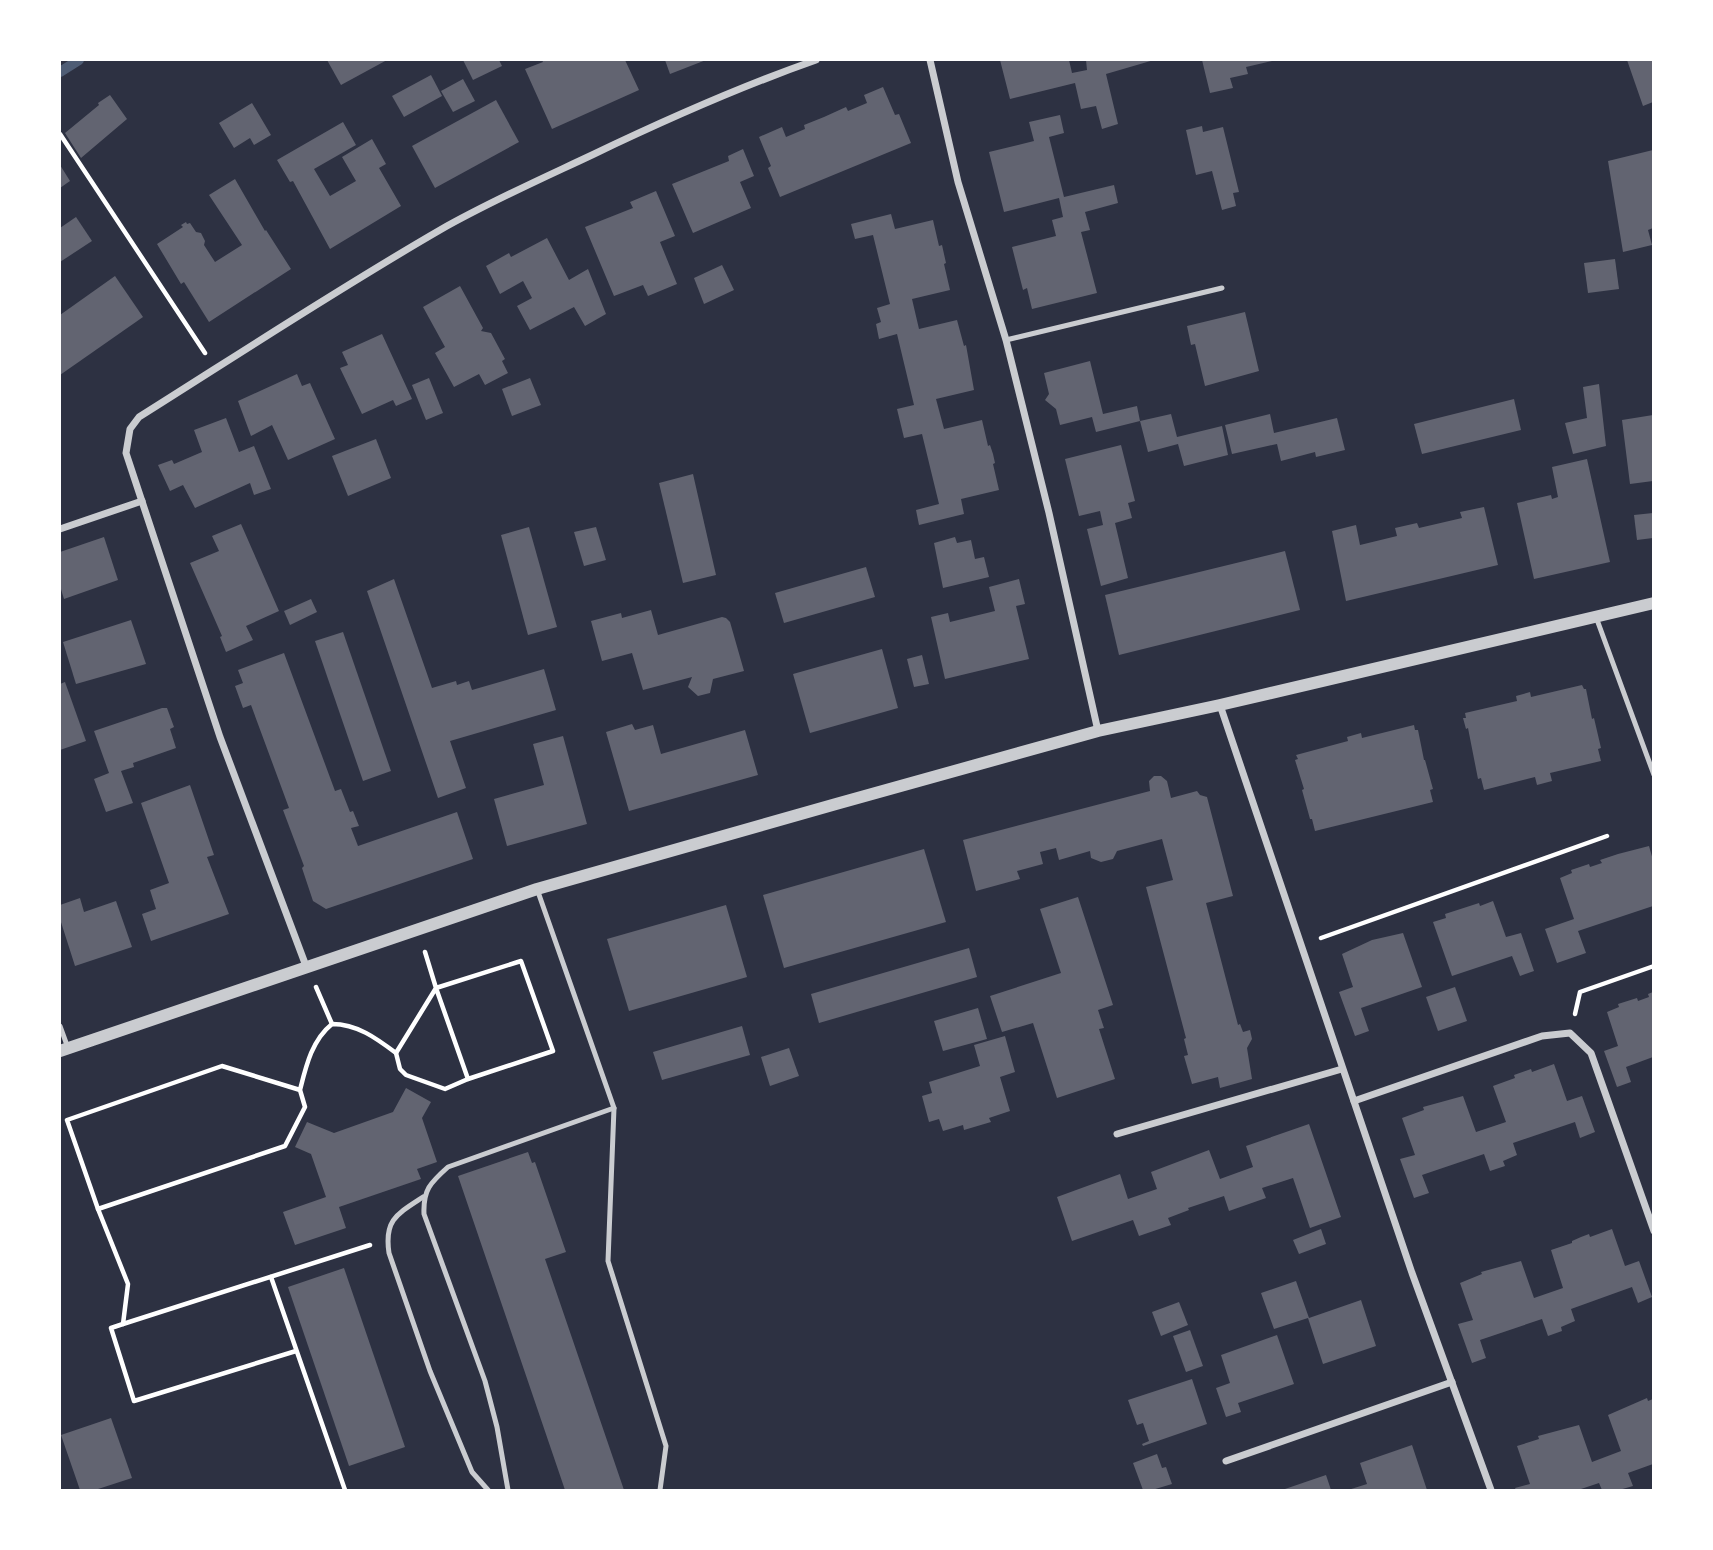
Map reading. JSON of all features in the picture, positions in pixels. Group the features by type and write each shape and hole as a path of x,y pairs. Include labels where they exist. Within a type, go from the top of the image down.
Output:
{"street":[{"path":"306,966 219,737 126,453 130,429 139,417 441,229 525,186 707,102 816,60"},
{"path":"930,60 958,182 1006,341 1049,513 1098,731"},
{"path":"60,529 142,501"},
{"path":"64,1050 537,889 1098,731 1654,603"},
{"path":"1220,705 1342,1069 1491,1490"},
{"path":"1354,1101 1542,1036 1570,1033 1591,1053 1654,1231"},
{"path":"1117,1134 1342,1069"},
{"path":"1226,1461 1451,1382"}],"lane":[{"path":"1006,341 1222,288"},
{"path":"1596,617 1654,775"},
{"path":"537,889 614,1108 608,1261 666,1446 660,1490"},
{"path":"60,1026 64,1050"},
{"path":"488,1490 472,1472 435,1384 389,1253 387,1240 394,1219 423,1197 433,1180 449,1167 614,1108"},
{"path":"423,1197 424,1214 485,1381 497,1427 508,1490"}],"path":[{"path":"60,134 216,368"},
{"path":"1300,946 1607,836"},
{"path":"417,928 468,1079"},
{"path":"97,1209 285,1146 305,1107 300,1090 307,1064 317,1041 332,1024 345,1024 373,1036 396,1054 400,1069 406,1075 445,1089 553,1051 521,961 436,988 396,1054"},
{"path":"306,966 332,1024"},
{"path":"1570,1033 1580,992 1654,967"},
{"path":"123,1324 128,1284 97,1209 67,1121 222,1066 300,1090"},
{"path":"296,1351 134,1401 111,1328 387,1240"},
{"path":"271,1277 345,1490"}],"building":[{"path":"327,60 387,60 341,85"},
{"path":"463,60 499,60 502,66 473,80"},
{"path":"542,60 625,60 639,90 552,129 525,69 543,62"},
{"path":"665,60 706,60 670,74"},
{"path":"1000,60 1069,60 1072,73 1087,70 1086,60 1154,60 1106,74 1118,124 1102,129 1096,106 1081,109 1075,83 1010,99"},
{"path":"1202,60 1272,61 1246,67 1248,74 1230,78 1233,88 1210,93"},
{"path":"1627,60 1653,60 1653,102 1643,106"},
{"path":"431,75 442,96 404,117 392,96"},
{"path":"463,79 475,101 453,112 441,91"},
{"path":"883,87 895,115 899,114 911,143 780,197 759,137 782,127 786,137 805,129 804,125 846,107 848,111 867,103 864,95"},
{"path":"110,95 127,119 81,158 65,133"},
{"path":"496,100 519,142 435,188 412,146"},
{"path":"252,103 271,135 254,145 250,138 234,148 219,123"},
{"path":"1060,115 1064,133 1049,137 1064,197 1114,185 1118,203 1085,212 1090,230 1081,232 1097,293 1032,309 1027,288 1023,290 1012,247 1056,236 1052,220 1063,217 1059,198 1004,212 989,152 1034,141 1029,122"},
{"path":"343,122 356,145 314,169 330,196 356,181 342,157 372,139 386,164 379,168 401,206 330,249 293,181 290,182 277,160"},
{"path":"1202,126 1203,132 1223,127 1239,192 1233,193 1236,206 1222,210 1212,171 1196,175 1186,130"},
{"path":"743,149 754,176 740,182 751,208 693,233 672,184 729,161 728,156"},
{"path":"1653,150 1653,228 1648,230 1652,245 1623,252 1608,161"},
{"path":"60,165 70,181 60,188"},
{"path":"235,179 291,269 209,322 184,282 181,284 157,244 183,227 181,225 186,222 190,223 196,232 201,233 204,245 215,262 242,245 209,195"},
{"path":"656,191 675,236 660,242 677,284 648,296 643,285 614,296 585,227 633,208 630,202"},
{"path":"891,214 895,229 933,220 939,246 942,245 950,290 912,299 919,329 957,320 964,346 966,345 974,390 936,399 944,429 982,420 988,446 990,445 993,454 999,490 961,499 964,514 919,525 916,510 939,504 922,434 904,438 897,409 914,405 897,334 879,339 876,324 881,322 877,308 890,304 873,235 855,239 851,224"},
{"path":"76,217 92,241 60,262 60,228"},
{"path":"547,238 569,280 588,269 606,314 585,326 574,307 530,330 517,306 532,298 523,281 500,294 486,266 509,253 511,257"},
{"path":"1615,259 1619,289 1588,293 1584,263"},
{"path":"722,265 734,290 704,304 694,278"},
{"path":"115,276 143,317 60,375 60,315"},
{"path":"460,286 483,328 481,331 491,333 505,359 502,361 508,373 485,385 479,374 454,387 435,353 445,347 423,307"},
{"path":"1245,312 1259,371 1205,386 1195,344 1191,345 1187,326"},
{"path":"382,334 412,399 396,406 393,400 362,414 340,368 348,365 342,352"},
{"path":"1090,361 1103,414 1137,406 1140,421 1096,432 1092,417 1060,425 1056,409 1045,400 1049,394 1044,373"},
{"path":"297,374 302,386 310,383 335,439 288,460 272,425 251,436 238,401"},
{"path":"429,378 443,413 426,420 412,385"},
{"path":"530,378 541,405 512,416 502,389"},
{"path":"1599,384 1606,446 1573,454 1565,423 1587,418 1583,387"},
{"path":"1514,399 1521,430 1422,454 1414,424"},
{"path":"1171,414 1177,437 1222,426 1228,455 1184,466 1178,444 1148,452 1140,421"},
{"path":"1270,414 1274,433 1337,418 1345,450 1316,457 1315,452 1281,461 1277,444 1232,454 1225,425"},
{"path":"1653,415 1653,481 1630,484 1622,420"},
{"path":"226,418 239,452 254,446 271,489 254,495 250,483 195,508 183,485 170,491 158,465 172,460 174,464 202,452 194,430"},
{"path":"376,439 391,478 348,496 332,456"},
{"path":"1121,445 1135,501 1128,503 1132,518 1115,523 1128,578 1101,586 1087,529 1103,525 1100,511 1079,516 1065,459"},
{"path":"1587,459 1610,562 1534,579 1517,503 1551,495 1552,499 1558,497 1552,467"},
{"path":"693,474 716,575 683,583 659,483"},
{"path":"1484,507 1498,565 1346,601 1332,531 1356,525 1360,545 1397,536 1395,528 1417,523 1419,528 1462,518 1460,512"},
{"path":"1653,513 1653,538 1637,540 1634,515"},
{"path":"241,524 279,611 246,626 253,640 226,652 220,637 222,636 190,563 219,551 212,536"},
{"path":"529,527 557,627 528,635 501,535"},
{"path":"596,527 606,560 584,566 574,532"},
{"path":"104,537 118,580 64,599 60,586 60,552"},
{"path":"955,537 957,543 971,540 975,559 984,557 989,577 943,588 934,543"},
{"path":"1285,551 1300,610 1119,655 1105,595"},
{"path":"866,567 875,597 784,623 775,593"},
{"path":"394,579 432,688 456,681 457,685 469,681 472,690 544,669 556,710 450,741 466,788 438,798 367,591"},
{"path":"1019,579 1025,604 1016,606 1029,659 945,679 931,617 948,613 950,622 995,611 989,587"},
{"path":"311,599 317,612 290,625 284,611"},
{"path":"651,610 658,635 726,618 730,622 744,671 713,679 710,693 698,696 688,687 692,677 643,690 632,653 602,661 591,621 621,613 622,618"},
{"path":"131,620 146,664 76,684 63,642"},
{"path":"343,632 391,771 363,781 315,641"},
{"path":"882,649 898,708 810,733 793,674"},
{"path":"284,653 335,791 341,789 359,826 351,828 358,846 457,812 473,859 326,909 313,901 302,868 304,866 283,810 289,808 251,705 243,708 235,686 243,683 238,670"},
{"path":"922,655 929,684 914,687 907,659"},
{"path":"65,682 86,741 60,750 60,684"},
{"path":"1582,685 1586,689 1592,719 1594,718 1601,761 1550,773 1552,781 1537,785 1535,777 1484,790 1481,778 1478,779 1468,728 1466,729 1463,718 1466,718 1465,713 1517,701 1516,696 1530,692 1531,697"},
{"path":"167,708 174,727 170,729 176,748 133,763 134,767 121,771 133,803 106,812 94,779 109,773 94,731"},
{"path":"632,724 635,730 653,725 661,754 745,730 758,775 629,811 606,732"},
{"path":"1414,725 1415,730 1418,730 1433,789 1430,790 1433,802 1315,831 1302,790 1304,789 1295,760 1298,759 1296,755 1348,741 1347,737 1361,733 1362,738"},
{"path":"563,736 587,824 507,846 494,799 544,785 533,744"},
{"path":"1154,776 1161,776 1167,781 1171,798 1197,791 1207,797 1233,896 1206,903 1238,1025 1240,1024 1243,1032 1250,1030 1252,1039 1247,1048 1252,1079 1220,1088 1218,1077 1192,1084 1184,1056 1188,1055 1184,1039 1186,1038 1146,887 1173,880 1162,839 1117,851 1113,859 1101,862 1091,858 1090,851 1059,860 1056,848 1040,852 1043,864 1017,871 1020,879 976,891 963,840 1150,791 1149,781"},
{"path":"190,785 214,855 207,857 229,914 151,941 142,914 156,909 150,890 169,883 141,803"},
{"path":"1649,846 1653,860 1653,906 1578,931 1586,953 1557,963 1545,929 1574,919 1560,878 1572,873 1571,870 1589,864 1590,867 1602,863 1600,860"},
{"path":"924,849 946,922 784,968 763,895"},
{"path":"1078,897 1113,1005 1098,1010 1104,1028 1099,1029 1115,1079 1057,1098 1033,1023 1002,1032 990,996 1061,973 1040,909"},
{"path":"80,898 84,912 116,901 132,947 75,966 60,919 60,905"},
{"path":"1493,901 1506,937 1521,933 1534,971 1520,976 1512,956 1452,976 1433,922 1446,918 1445,914"},
{"path":"726,905 747,977 629,1011 607,939"},
{"path":"1403,933 1422,987 1361,1008 1369,1031 1355,1036 1339,992 1353,987 1342,954 1372,940"},
{"path":"969,948 977,977 819,1023 811,994"},
{"path":"1455,987 1467,1021 1438,1031 1426,997"},
{"path":"1653,992 1653,1057 1626,1067 1631,1082 1617,1087 1604,1051 1618,1046 1607,1012 1619,1007 1618,1004 1649,997 1648,994"},
{"path":"978,1008 987,1039 943,1051 934,1021"},
{"path":"742,1026 750,1055 662,1080 653,1052"},
{"path":"1005,1036 1015,1072 1000,1077 1010,1111 989,1118 991,1122 964,1130 963,1125 943,1131 939,1119 929,1122 922,1096 932,1093 929,1082 980,1066 974,1045"},
{"path":"789,1048 799,1076 770,1086 761,1057"},
{"path":"1554,1064 1567,1101 1582,1096 1595,1132 1580,1138 1575,1122 1513,1143 1517,1155 1503,1161 1505,1166 1490,1171 1484,1154 1422,1175 1429,1193 1414,1198 1400,1159 1415,1155 1402,1118 1424,1110 1423,1107 1463,1096 1476,1132 1506,1122 1493,1086 1515,1078 1514,1075"},
{"path":"406,1088 431,1102 422,1118 437,1162 417,1169 421,1179 339,1207 346,1228 295,1245 283,1212 326,1197 311,1154 295,1147 307,1122 334,1133 393,1112"},
{"path":"1309,1124 1341,1217 1310,1228 1293,1178 1262,1188 1266,1198 1229,1211 1224,1196 1188,1208 1189,1210 1168,1218 1171,1225 1139,1236 1133,1220 1072,1241 1057,1197 1120,1174 1128,1199 1157,1189 1151,1172 1209,1150 1220,1179 1253,1167 1246,1146"},
{"path":"528,1152 532,1163 535,1162 566,1252 545,1259 624,1490 565,1490 458,1176"},
{"path":"1321,1229 1326,1244 1299,1254 1293,1240"},
{"path":"1612,1229 1625,1266 1639,1261 1652,1297 1638,1303 1632,1287 1571,1309 1575,1321 1561,1327 1562,1331 1548,1336 1542,1319 1480,1340 1486,1358 1472,1363 1458,1324 1473,1320 1460,1283 1482,1274 1481,1272 1521,1261 1534,1298 1563,1288 1551,1250 1589,1234 1590,1237"},
{"path":"344,1268 405,1447 349,1466 288,1287"},
{"path":"1296,1281 1309,1318 1361,1300 1376,1346 1323,1364 1308,1318 1274,1329 1261,1293"},
{"path":"1179,1302 1188,1325 1161,1336 1152,1312"},
{"path":"1190,1330 1203,1366 1186,1372 1173,1336"},
{"path":"1277,1335 1294,1384 1238,1403 1241,1412 1226,1417 1216,1388 1230,1383 1221,1355"},
{"path":"1192,1379 1207,1424 1143,1446 1142,1444 1149,1441 1143,1423 1137,1425 1128,1400"},
{"path":"1647,1398 1648,1401 1653,1399 1653,1464 1628,1473 1633,1486 1619,1490 1602,1490 1599,1483 1578,1490 1516,1490 1515,1488 1530,1484 1517,1446 1539,1439 1538,1436 1579,1425 1592,1462 1621,1451 1608,1415"},
{"path":"111,1418 132,1478 95,1490 80,1490 61,1435"},
{"path":"1412,1445 1427,1490 1348,1490 1367,1484 1360,1463"},
{"path":"1157,1454 1162,1468 1166,1467 1172,1484 1143,1490 1133,1463"},
{"path":"1326,1475 1331,1490 1282,1490"}],"waterway":[{"path":"60,72 79,60"}]}
